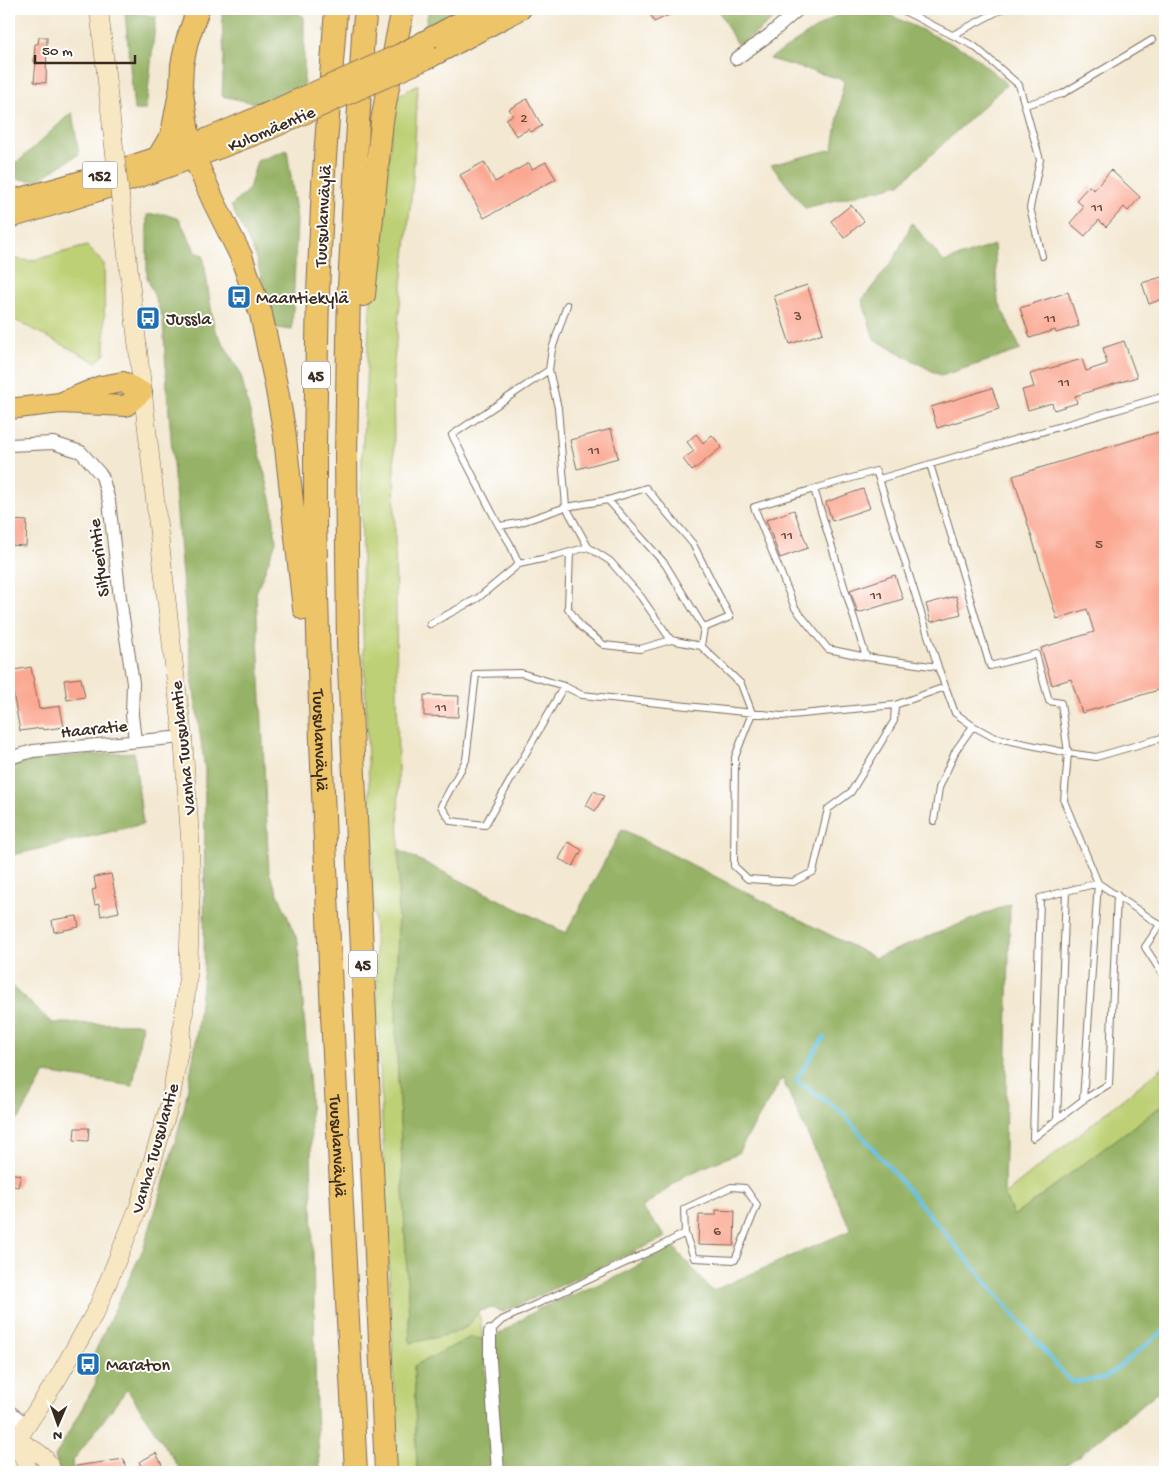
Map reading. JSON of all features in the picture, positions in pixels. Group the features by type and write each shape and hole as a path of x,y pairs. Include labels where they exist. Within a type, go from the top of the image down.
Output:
{"highway":[{"path":"159,156 172,134 181,87 182,64 187,41 198,9"},
{"name":"Tuusulanväylä","path":"336,9 323,185 318,293 315,522 321,742 332,1006 356,1472"},
{"name":"Tuusulanväylä","path":"366,9 349,288 346,455 348,645 386,1472"},
{"path":"346,455 359,367 365,278 382,121 403,9"},
{"path":"181,87 193,152 214,202 241,256 261,314 276,385 290,475 302,594 321,742"}],"main road":[{"name":"Vanha Tuusulantie","path":"18,1439 58,1378 97,1309 140,1206 170,1103 181,1039 188,967 191,884 190,837 183,737 174,674 99,9"},
{"name":"Kulomäentie","path":"272,120 484,9"},
{"name":"Kulomäentie","path":"9,218 84,196 431,57 521,9"},
{"name":"Kulomäentie","path":"9,201 75,183 159,156 193,152"},
{"path":"9,409 60,403 101,386 123,382 142,392"},
{"path":"18,1439 29,1472"},
{"path":"18,1439 47,1459 51,1465 52,1472"}],"street":[{"path":"736,59 769,35 799,9"},
{"name":"Silfverintie","path":"9,446 53,443 81,452 102,476 109,501 120,598 133,683 132,716 135,742"},
{"name":"Haaratie","path":"9,758 33,751 183,737"},
{"path":"490,1332 490,1360 498,1472"},
{"path":"9,1411 18,1439"}],"lane":[{"path":"900,9 974,46 1019,85 1040,160 1030,208 1042,256"},
{"path":"952,35 997,10"},
{"path":"1025,105 1062,94 1152,40"},
{"path":"567,305 552,349 550,370 558,408 566,507 588,547 610,561 641,598 671,640"},
{"path":"519,564 452,435 550,370"},
{"path":"879,479 1165,396"},
{"path":"930,464 990,666 1036,654 1049,701 1060,703 1068,753 1064,801 1098,883 1083,1100"},
{"path":"938,667 866,657 828,649 795,608 754,507 876,471 938,667 955,713 973,726 994,737 1096,757 1165,737"},
{"path":"499,526 519,523 566,507 608,500 646,488 693,544 730,617 704,628"},
{"path":"814,489 866,657"},
{"path":"608,500 665,564 704,628 701,646"},
{"path":"430,624 478,598 519,564 588,547"},
{"path":"570,552 568,608 581,627 604,645 640,649 671,640 701,646 742,684 752,713 735,757 734,866 748,879 793,882 813,872 828,809 852,792 894,721 895,706"},
{"path":"564,686 485,824 452,821 441,806 466,760 476,674 520,673 564,686 582,695 781,716 895,706 945,687"},
{"path":"934,821 938,788 956,750 973,726"},
{"path":"1117,896 1109,1084 1083,1100 1033,1138 1040,898 1098,883 1163,924 1145,947 1165,978"},
{"path":"1057,1119 1066,891"},
{"path":"731,1187 745,1188 757,1205 735,1260 694,1258 685,1233 684,1209 731,1187"},
{"path":"490,1332 502,1320 685,1233"}],"green space":[{"path":"223,9 291,9 304,17 304,87 259,104 222,96 224,58"},
{"path":"429,9 467,9 424,32"},
{"path":"718,9 785,9 742,45 736,43"},
{"path":"846,9 877,9 969,52 1007,84 900,184 805,208 771,165 833,149 844,80 769,59"},
{"path":"125,12 156,16 146,110 134,110"},
{"path":"418,84 413,180 393,371 399,850 396,1033 410,1343 454,1333 468,1326 479,1311 483,1340 471,1337 414,1366 417,1472 398,1472 363,633 361,477 370,308 396,97"},
{"path":"72,112 79,154 37,181 9,178 9,165 19,161"},
{"path":"287,150 297,219 292,330 276,328 254,252 231,206 249,189 257,161"},
{"path":"164,214 179,219 196,252 203,255 214,328 240,372 272,503 276,542 256,593 269,872 298,942 310,1089 316,1411 320,1472 182,1472 127,1389 72,1462 74,1472 60,1472 55,1457 96,1383 94,1354 144,1247 162,1189 184,1109 195,1048 204,967 205,769 193,684 181,565 163,319 147,277 147,215"},
{"path":"912,223 944,262 994,245 998,301 1021,350 941,376 874,339 862,300 894,259"},
{"path":"87,246 104,264 105,354 96,362 9,317 9,258 30,261"},
{"path":"134,752 143,824 9,856 9,765 31,759"},
{"path":"622,829 875,958 1010,904 1004,1195 1014,1216 1165,1103 1165,1386 1080,1455 1055,1472 501,1472 492,1346 496,1336 538,1309 621,1275 673,1246 712,1291 851,1230 782,1078 738,1153 684,1176 642,1208 666,1237 503,1312 492,1308 479,1311 468,1326 454,1333 410,1343 396,1033 399,850 566,933"},
{"path":"9,977 12,986 52,1023 142,1024 133,1086 45,1073 19,1119 9,1118"},
{"path":"1165,1065 1165,1103 1014,1216 1004,1195"},
{"path":"471,1337 483,1340 492,1472 417,1472 414,1366"}],"building":[{"path":"648,9 682,9 654,22"},
{"path":"39,37 47,37 46,83 34,82 35,44 38,44"},
{"path":"527,99 542,126 531,132 529,129 516,136 506,119 513,115 509,109"},
{"path":"484,162 495,182 529,163 532,169 546,162 556,179 484,218 460,175"},
{"path":"1111,170 1140,197 1128,211 1124,207 1106,227 1099,220 1085,236 1070,223 1084,207 1076,200 1089,186 1094,190"},
{"path":"851,205 864,221 844,238 831,221"},
{"path":"1165,276 1165,298 1149,304 1142,283"},
{"path":"807,285 823,333 790,344 774,296"},
{"path":"1068,292 1079,326 1056,333 1055,330 1030,338 1020,308"},
{"path":"1124,341 1137,377 1075,396 1077,403 1054,410 1052,403 1028,410 1022,390 1034,387 1030,374 1082,359 1086,371 1107,364 1103,348"},
{"path":"992,388 999,409 937,428 931,407"},
{"path":"611,429 618,458 577,469 570,440"},
{"path":"1165,430 1165,688 1082,713 1071,679 1052,685 1041,648 1094,632 1087,609 1057,619 1013,476"},
{"path":"696,434 703,443 712,435 722,447 692,471 683,459 694,451 687,442"},
{"path":"863,489 870,508 832,521 826,502"},
{"path":"794,510 808,548 780,558 766,520"},
{"path":"9,520 27,521 26,546 9,545"},
{"path":"895,575 903,599 858,613 850,590"},
{"path":"956,596 961,614 931,622 926,604"},
{"path":"31,667 39,709 60,706 64,727 20,731 9,671"},
{"path":"81,678 85,697 67,700 64,680"},
{"path":"424,695 459,696 458,717 424,716"},
{"path":"594,791 604,796 595,811 586,805"},
{"path":"568,842 582,850 573,866 559,859"},
{"path":"111,874 119,912 101,916 99,904 95,905 92,890 96,889 94,877"},
{"path":"77,916 79,927 54,932 52,920"},
{"path":"75,1128 89,1128 88,1141 74,1140"},
{"path":"9,1173 21,1175 18,1187 9,1185"},
{"path":"716,1210 735,1211 734,1246 698,1245 699,1215 716,1215"},
{"path":"156,1453 162,1465 144,1472 139,1462"},
{"path":"124,1459 126,1472 77,1472 76,1466"}],"waterway":[{"path":"824,1037 796,1080 843,1113 1071,1382 1105,1378 1165,1330"}],"place":[{"name":"Maantiekylä","path":"239,297"},
{"name":"Jussla","path":"148,318"},
{"name":"Maraton","path":"88,1364"}]}
